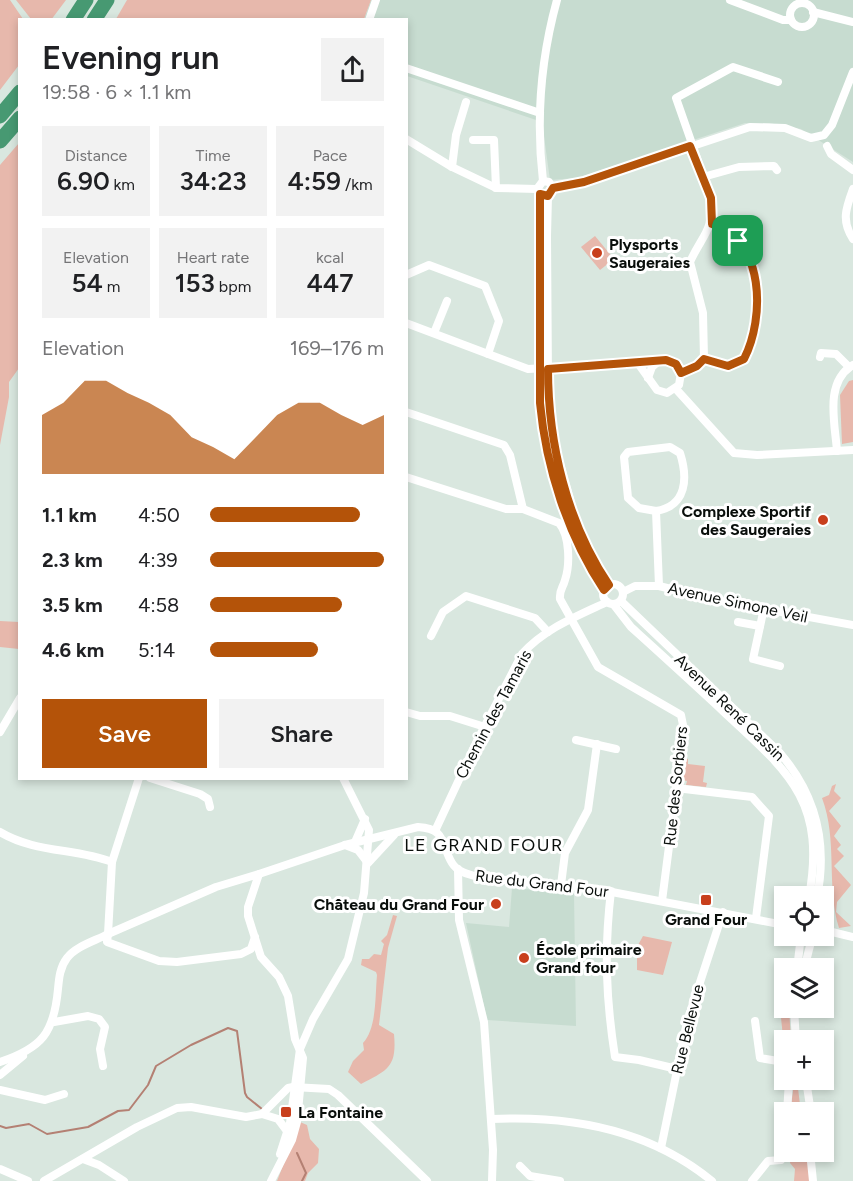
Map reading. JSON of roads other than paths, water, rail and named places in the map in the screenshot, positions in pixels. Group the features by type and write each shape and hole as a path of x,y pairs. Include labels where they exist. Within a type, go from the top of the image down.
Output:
{"highway":[{"path":"74,18 86,0"},
{"path":"95,18 107,0"},
{"path":"0,116 18,94"},
{"path":"0,141 18,120"}],"street":[{"path":"370,18 376,0"},
{"path":"557,0 548,40 538,144 544,190 544,370 541,420 548,456 569,524 607,587"},
{"path":"730,0 783,20 791,20"},
{"path":"813,12 811,23 804,27 796,26 791,20 792,9 798,4 806,4 813,12 853,22"},
{"path":"681,373 697,366 704,359 703,313 690,262 712,224 711,198 690,146 676,98 733,67 778,82"},
{"path":"408,69 540,113"},
{"path":"827,146 829,131 853,72"},
{"path":"452,167 456,135 466,102"},
{"path":"408,140 452,167 496,188 544,190 584,182 722,135 764,126 785,128 816,138 827,146 831,154 853,171"},
{"path":"816,138 829,131"},
{"path":"473,140 494,140 496,188"},
{"path":"703,177 754,165 774,166 777,170"},
{"path":"853,189 845,212 845,221 853,239"},
{"path":"704,359 728,366 738,363 749,349 756,325 754,277 750,262 738,241 727,228 712,224"},
{"path":"408,274 429,265 485,286 499,321 488,354"},
{"path":"434,333 447,301"},
{"path":"408,324 528,369 544,370 660,360 676,364 681,373 681,381 676,389 662,392 653,387 637,363"},
{"path":"820,357 821,353 836,354 851,366 834,391 837,451"},
{"path":"648,378 652,367 660,360"},
{"path":"676,389 734,453 746,456 853,450"},
{"path":"408,413 504,445 510,455 523,509"},
{"path":"670,447 680,453 684,488 677,503 656,511 639,508 628,498 624,457 628,452 670,447"},
{"path":"408,478 506,509 523,509 562,526 567,545 567,565 565,580 559,592 570,620"},
{"path":"656,511 659,586"},
{"path":"616,584 616,600 603,596 607,587 616,584"},
{"name":"Avenue Simone Veil","path":"616,600 635,586 659,586 853,625"},
{"path":"431,636 443,612 466,596 535,618 548,632"},
{"name":"Chemin des Tamaris","path":"435,831 485,727 532,642 570,620 616,600"},
{"name":"Avenue René Cassin","path":"616,600 631,627 769,754 791,778 805,806 812,834 811,886"},
{"name":"Avenue René Cassin","path":"616,600 780,753 801,780 818,819 821,836 819,886"},
{"path":"764,608 753,659 780,666"},
{"name":"Rue des Sorbiers","path":"570,620 598,667 681,714 684,729 662,901"},
{"path":"738,622 760,626"},
{"path":"0,732 18,701"},
{"path":"408,713 420,716 450,716 485,727"},
{"path":"576,740 616,749"},
{"path":"561,885 565,853 588,810 597,744"},
{"path":"135,780 112,862 107,942 148,959 177,962 247,952 255,937"},
{"path":"156,780 200,794 208,800 210,807"},
{"path":"278,1164 292,1140 300,1049 313,1019 348,959 368,863 370,838 364,819 344,780"},
{"path":"676,788 752,797 769,816 756,918"},
{"path":"355,842 364,819"},
{"path":"0,1075 42,1039 54,1022 59,978 66,959 71,953 216,886 370,838 418,827 435,831"},
{"name":"Rue du Grand Four","path":"435,831 441,835 452,863 458,870 482,878 611,891 774,920"},
{"path":"0,832 15,841 35,847 89,855 112,862"},
{"path":"368,863 382,845 397,832"},
{"path":"345,845 357,850 368,863"},
{"path":"458,870 459,920 484,1022 484,1053 492,1119 492,1181"},
{"path":"259,874 248,907 255,937 261,957 279,976 288,996 295,1039 300,1049"},
{"path":"235,880 254,890"},
{"path":"611,891 605,961 606,1003 615,1058 677,1069"},
{"name":"Rue Bellevue","path":"661,1148 677,1069 701,974 723,912"},
{"path":"834,932 853,937"},
{"path":"54,1022 88,1016 99,1019 105,1027 100,1049 103,1066"},
{"path":"755,1021 760,1058"},
{"path":"0,1062 27,1052"},
{"path":"750,1055 774,1060"},
{"path":"271,1181 278,1164 298,1086"},
{"path":"262,1114 288,1088 298,1086 329,1089 427,1181"},
{"path":"0,1090 45,1100 64,1094"},
{"path":"44,1181 177,1108 191,1107 234,1117 262,1114 278,1119 287,1131"},
{"path":"492,1119 533,1117 569,1120 627,1134 661,1148 694,1167 712,1181"},
{"path":"83,1159 99,1165 124,1181"},
{"path":"752,1181 768,1161 774,1161"},
{"path":"811,1162 813,1181"},
{"path":"817,1162 818,1181"},
{"path":"520,1166 530,1176 560,1181"},
{"path":"0,1168 28,1181"}],"waterway":[{"path":"0,1126 6,1128 29,1124 47,1134 88,1127 118,1111 129,1110 148,1085 156,1066 191,1045 228,1028 237,1031 245,1093 262,1109"},
{"path":"297,1153 306,1173 302,1181"}],"place":[{"name":"Plysports Saugeraies","path":"597,253"},
{"name":"Complexe Sportif des Saugeraies","path":"823,520"},
{"name":"Grand Four","path":"706,900"},
{"name":"Château du Grand Four","path":"496,904"},
{"name":"École primaire Grand four","path":"524,958"},
{"name":"La Fontaine","path":"286,1112"}],"district":[{"name":"LE GRAND FOUR","path":"484,845"}]}
